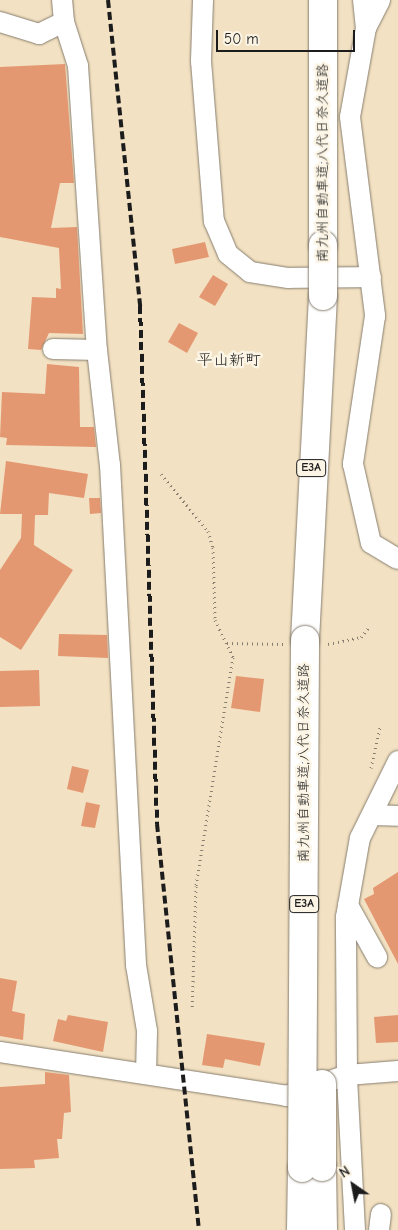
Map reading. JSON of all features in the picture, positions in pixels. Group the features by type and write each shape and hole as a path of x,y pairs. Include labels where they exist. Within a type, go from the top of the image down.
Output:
{"highway":[{"name":"南九州自動車道;八代日奈久道路","path":"301,1230 312,1168 312,640 324,245 323,0"},
{"name":"南九州自動車道;八代日奈久道路","path":"312,1168 323,1230"}],"street":[{"path":"62,0 64,22 78,66 97,350 110,465 136,965 147,1031 146,1074"},
{"path":"203,0 201,62 214,221 228,254 250,272 289,278 371,277"},
{"path":"363,0 366,28 350,117 375,316 353,464 371,543 398,559"},
{"path":"366,28 380,0"},
{"path":"0,22 39,34 64,22"},
{"path":"53,349 97,350"},
{"path":"355,1230 347,1075 350,849 372,815 398,761"},
{"path":"372,815 398,816"},
{"path":"348,905 377,957"},
{"path":"0,1052 286,1096 347,1075 398,1071"}],"path":[{"path":"161,474 208,531 213,546 215,620 234,657 196,886 192,1010"}],"building":[{"path":"65,64 74,183 60,183 51,228 77,227 83,334 49,333 41,350 28,349 32,297 56,298 56,288 61,289 59,248 0,237 0,67"},
{"path":"205,242 209,257 175,264 172,249"},
{"path":"213,275 228,284 215,306 199,297"},
{"path":"179,323 198,333 187,353 168,342"},
{"path":"47,364 79,367 80,427 94,427 96,447 6,445 7,438 0,437 2,392 45,394"},
{"path":"6,461 88,474 84,498 49,493 48,515 35,515 34,545 73,570 21,650 0,637 0,570 21,538 22,514 0,514"},
{"path":"89,498 100,498 101,513 90,514"},
{"path":"59,634 107,635 108,658 58,656"},
{"path":"39,670 40,706 0,707 0,671"},
{"path":"236,676 264,679 260,712 231,708"},
{"path":"72,766 89,770 83,793 67,789"},
{"path":"86,802 100,805 95,828 81,826"},
{"path":"398,872 398,964 364,899 374,894 373,888"},
{"path":"0,978 17,981 12,1011 25,1014 23,1040 0,1036"},
{"path":"68,1015 108,1022 103,1052 53,1041 58,1019 66,1021"},
{"path":"398,1015 398,1042 376,1043 374,1017"},
{"path":"207,1034 265,1043 260,1066 225,1059 223,1068 202,1065"},
{"path":"45,1072 69,1075 71,1112 64,1113 62,1139 57,1139 59,1158 34,1160 35,1168 0,1169 0,1087 45,1084"}],"railway":[{"path":"108,0 140,306 157,824 199,1230"}],"district":[{"name":"平山新町","path":"229,360"}]}
